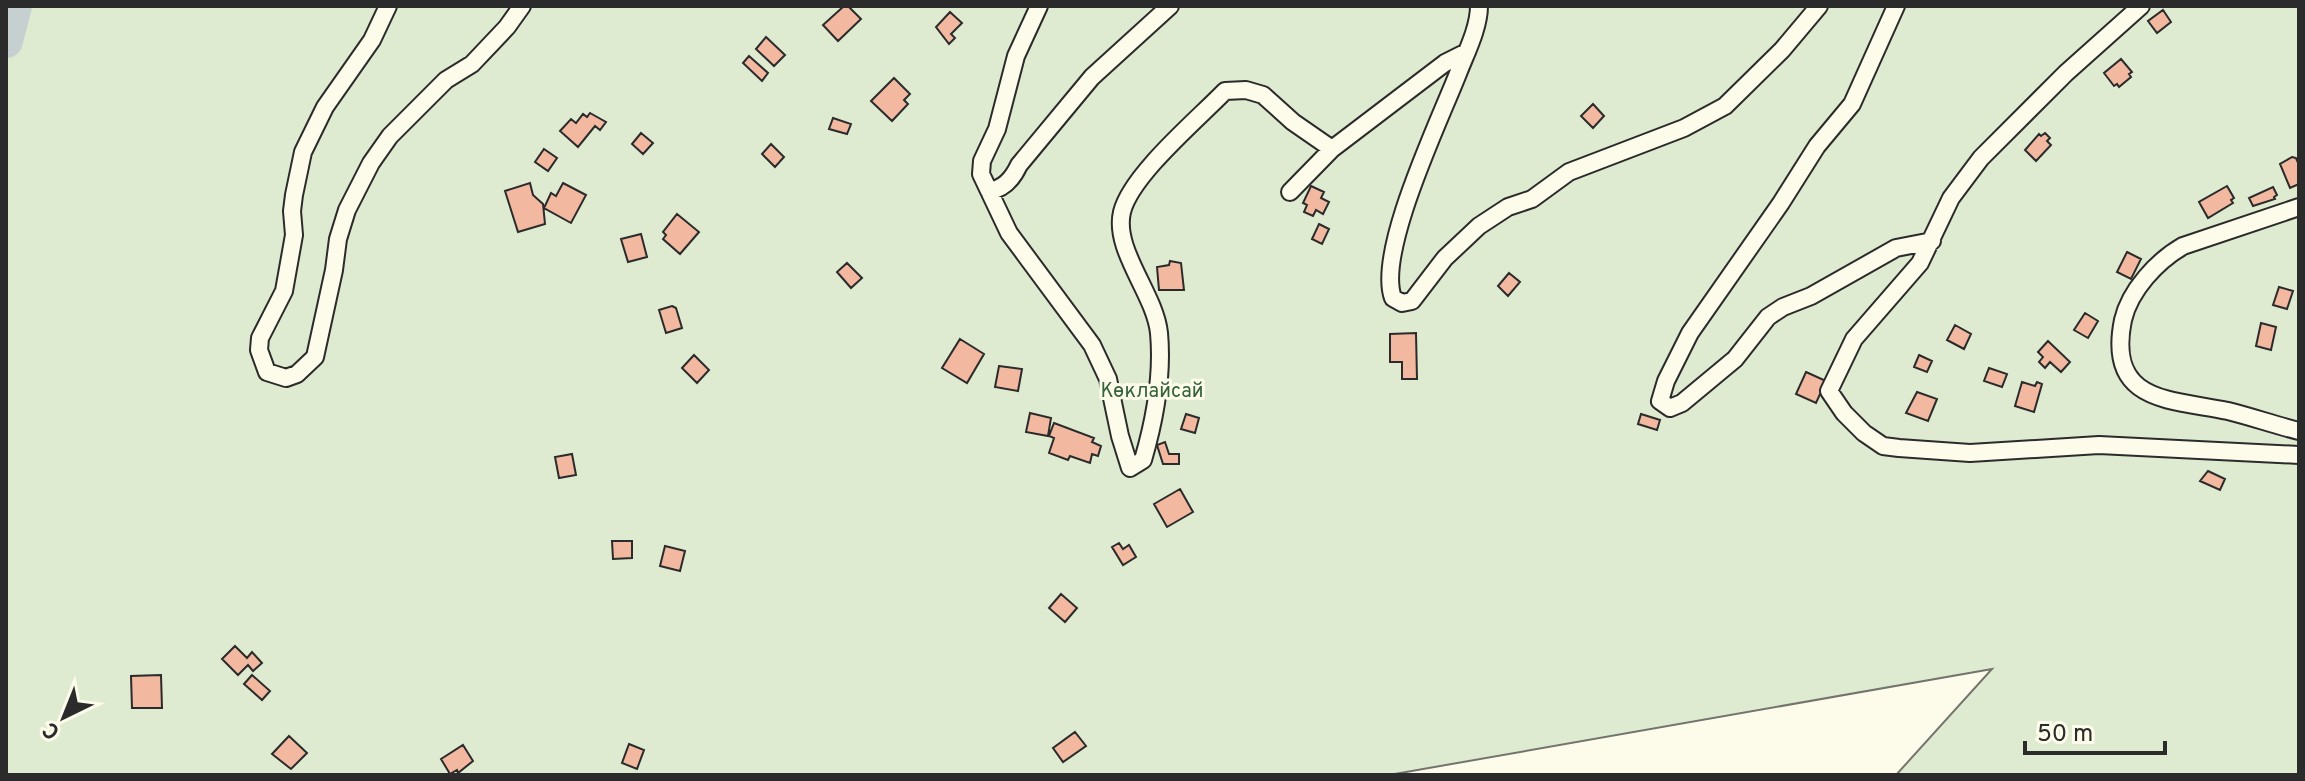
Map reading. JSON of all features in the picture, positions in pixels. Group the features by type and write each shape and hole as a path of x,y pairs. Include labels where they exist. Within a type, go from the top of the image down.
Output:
{"street":[{"path":"388,6 372,40 325,107 298,170 292,211 294,235 284,291 260,338 259,350 267,372 286,378 297,374 315,357 338,239 347,210 371,163 390,136 446,80 472,64 522,6"},
{"path":"1039,6 1016,56 997,129 982,161 981,174 1009,233 1092,345 1108,379 1130,468 1143,460 1152,430 1158,396 1159,331 1120,232 1122,210 1134,186 1225,91 1246,90 1263,95 1293,122 1332,149"},
{"path":"989,191 997,190 1012,178 1019,165 1092,77 1170,6"},
{"path":"1479,6 1467,52 1396,233 1388,286 1393,298 1402,303 1412,301 1445,258 1479,226 1508,207 1532,199 1569,172 1684,128 1725,106 1782,50 1819,6"},
{"path":"1896,6 1852,104 1817,146 1690,333 1666,381 1660,401 1670,408 1692,396 1735,359 1768,317 1783,307 1811,296 1896,248 1932,241"},
{"path":"2141,6 2066,73 1981,158 1951,198 1920,263 1854,339 1829,391 1844,413 1883,446 1970,453 2099,445 2299,455"},
{"path":"1290,192 1332,149 1445,63 1467,52"},
{"path":"2299,207 2183,246 2169,254 2143,282 2125,312 2120,344 2124,366 2134,382 2154,397 2227,411 2299,431"}],"green space":[{"name":"Көклайсай","path":"6,6 2299,6 2299,775 1896,775 1992,669 1389,775 6,775"}],"building":[{"path":"844,6 848,6 861,19 838,41 823,25"},
{"path":"2163,10 2171,22 2157,33 2148,21"},
{"path":"950,12 962,23 951,34 955,38 949,44 936,27"},
{"path":"766,37 785,55 774,66 756,49"},
{"path":"749,56 768,73 762,81 743,63"},
{"path":"2121,59 2132,72 2129,74 2131,77 2119,87 2117,84 2114,86 2104,73"},
{"path":"894,78 910,94 904,100 908,104 892,121 871,101"},
{"path":"1593,104 1604,116 1593,128 1581,116"},
{"path":"590,113 606,122 600,130 595,126 578,147 560,131 571,119 576,123 583,114 587,117"},
{"path":"833,118 851,124 847,134 829,129"},
{"path":"641,133 653,143 643,154 632,144"},
{"path":"2045,133 2051,145 2036,161 2025,150 2039,134"},
{"path":"771,144 784,157 775,167 762,154"},
{"path":"544,149 557,158 548,171 535,162"},
{"path":"2292,157 2299,165 2299,184 2290,188 2280,164"},
{"path":"530,183 533,195 543,204 545,224 518,232 505,191"},
{"path":"563,183 586,195 571,223 544,208 551,193 556,196"},
{"path":"1311,186 1324,192 1321,198 1329,202 1323,214 1316,210 1313,216 1304,212 1307,205 1303,203"},
{"path":"2227,186 2234,198 2231,200 2233,203 2208,218 2199,202"},
{"path":"2273,187 2277,195 2275,199 2253,206 2249,198"},
{"path":"677,214 699,232 680,254 663,239 666,235 663,232"},
{"path":"1319,224 1329,229 1322,244 1312,239"},
{"path":"641,234 647,257 628,262 621,239"},
{"path":"2127,252 2141,259 2131,279 2117,272"},
{"path":"1170,261 1181,263 1184,290 1159,290 1157,267 1169,265"},
{"path":"847,263 862,278 851,288 837,272"},
{"path":"1509,273 1520,282 1508,296 1498,286"},
{"path":"2279,287 2293,291 2287,309 2273,305"},
{"path":"672,306 676,308 682,328 666,333 659,310"},
{"path":"2085,313 2098,321 2088,338 2074,330"},
{"path":"2261,323 2276,327 2271,350 2256,346"},
{"path":"1955,325 1971,334 1964,349 1947,340"},
{"path":"1416,333 1417,379 1402,379 1402,362 1390,362 1390,334"},
{"path":"960,339 984,354 967,383 942,368"},
{"path":"2048,341 2070,362 2061,372 2050,362 2045,368 2039,362 2043,357 2038,352"},
{"path":"694,355 709,370 697,383 682,368"},
{"path":"1919,355 1932,361 1927,372 1914,367"},
{"path":"999,366 1022,369 1018,391 995,387"},
{"path":"1989,368 2007,374 2002,387 1984,381"},
{"path":"1806,372 1826,381 1816,403 1796,394"},
{"path":"2022,382 2035,386 2037,382 2042,384 2034,412 2015,406"},
{"path":"1917,392 1937,399 1928,421 1906,413"},
{"path":"1030,413 1051,418 1048,436 1026,432"},
{"path":"1186,414 1199,418 1195,433 1181,429"},
{"path":"1641,414 1660,420 1657,430 1638,424"},
{"path":"1054,423 1094,438 1092,442 1101,446 1098,456 1092,454 1090,463 1049,453 1054,438 1049,436"},
{"path":"1165,442 1169,454 1179,454 1179,464 1163,464 1157,445"},
{"path":"572,454 576,475 559,478 555,457"},
{"path":"2208,471 2225,479 2220,490 2200,481"},
{"path":"1180,489 1193,512 1167,527 1154,504"},
{"path":"612,541 632,541 632,558 613,559"},
{"path":"1119,543 1123,549 1129,545 1136,557 1123,565 1112,547"},
{"path":"665,546 685,551 680,571 660,566"},
{"path":"1061,594 1077,608 1065,622 1049,608"},
{"path":"235,646 247,658 252,652 262,663 253,671 248,665 238,675 222,659"},
{"path":"161,675 162,708 132,708 131,676"},
{"path":"252,675 270,691 262,700 244,684"},
{"path":"1075,732 1086,746 1063,762 1053,748"},
{"path":"289,736 307,753 291,769 272,754"},
{"path":"629,744 644,750 637,769 622,763"},
{"path":"463,745 473,761 458,773 457,770 450,774 441,759"}],"waterway":[{"path":"6,41 15,6"}]}
